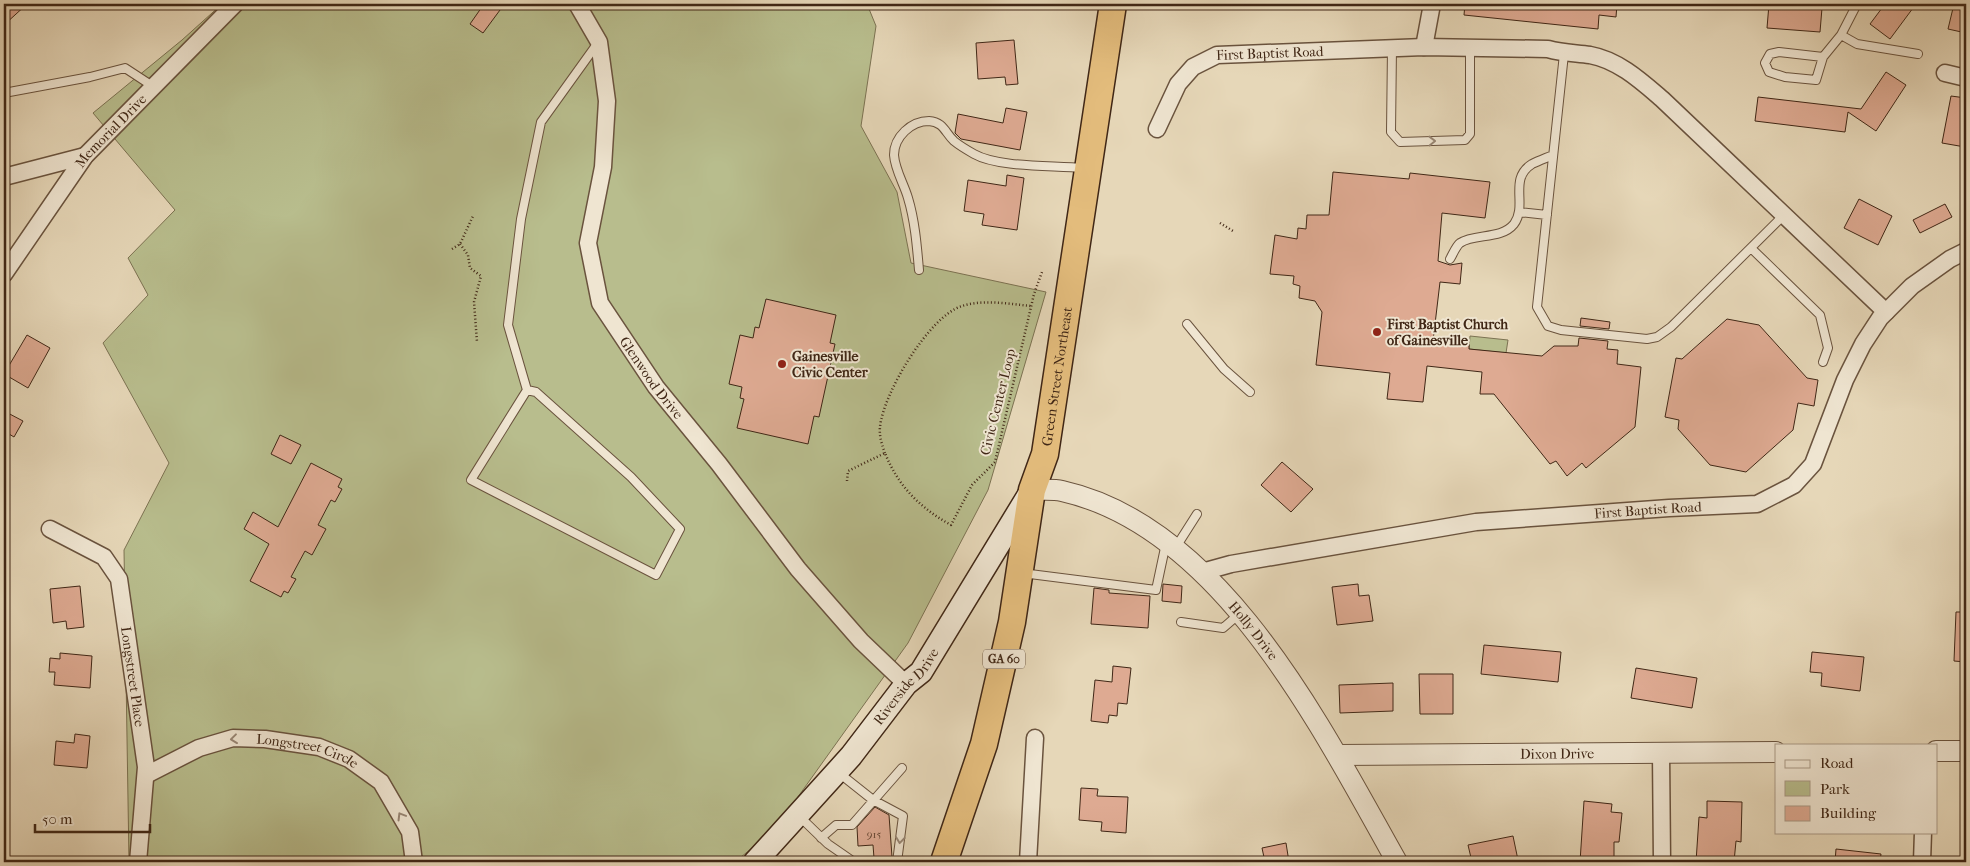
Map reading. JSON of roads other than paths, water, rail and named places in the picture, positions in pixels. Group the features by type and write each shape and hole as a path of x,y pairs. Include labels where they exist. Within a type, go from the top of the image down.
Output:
{"highway":[{"name":"Green Street Northeast","path":"944,862 984,744 1012,622 1032,490 1045,454 1112,4"}],"main road":[{"name":"Riverside Drive","path":"755,862 799,816 837,772 906,684 921,672 1032,490"}],"street":[{"name":"Memorial Drive","path":"4,274 85,156 235,4"},
{"name":"Glenwood Drive","path":"577,4 598,42 608,101 603,167 588,243 600,303 656,387 719,464 798,569 861,641 906,684"},
{"path":"1424,47 1432,4"},
{"name":"First Baptist Road","path":"1157,129 1178,84 1193,67 1217,55 1424,47 1548,49 1564,54 1591,55 1628,71 1662,99 1886,312"},
{"path":"1945,73 1966,78"},
{"path":"4,177 85,156"},
{"name":"First Baptist Road","path":"1202,572 1231,564 1476,522 1669,508 1757,504 1794,485 1813,464 1849,373 1863,344 1886,312 1912,286 1950,259 1966,251"},
{"name":"Holly Drive","path":"1032,490 1062,491 1101,504 1150,528 1202,572 1240,614 1288,678 1338,755 1397,862"},
{"name":"Longstreet Place","path":"50,529 104,557 119,579 146,775 138,862"},
{"name":"Longstreet Circle","path":"146,775 199,748 233,738 265,738 319,747 349,759 381,782 410,832 414,862"},
{"path":"1028,862 1035,738"},
{"path":"1938,751 1966,750"},
{"path":"1661,752 1662,862"},
{"name":"Dixon Drive","path":"1338,755 1775,752"},
{"path":"1922,862 1923,834"}],"lane":[{"path":"1823,57 1780,52 1770,54 1765,63 1769,72 1785,77 1816,80 1823,57 1841,35 1857,4"},
{"path":"1841,35 1857,44 1918,54"},
{"path":"527,390 536,392 606,454 680,528 656,575 471,480 527,390 508,325 521,219 541,122 598,42"},
{"path":"1392,48 1391,132 1400,142 1465,140 1470,134 1470,48"},
{"path":"1564,54 1536,307 1548,326 1561,330 1647,339 1657,337 1671,327 1784,215"},
{"path":"4,93 90,77 125,68 154,87"},
{"path":"919,270 908,198 897,170 894,155 897,141 905,130 920,122 935,122 944,126 952,140 989,160 1088,169"},
{"path":"1450,259 1458,244 1470,238 1498,233 1513,225 1519,212 1518,186 1522,172 1532,164 1553,155"},
{"path":"1519,212 1547,215"},
{"path":"1751,248 1820,315 1828,348 1823,362"},
{"path":"1187,324 1224,369 1250,392"},
{"path":"1020,572 1156,590 1171,544 1197,514"},
{"path":"1181,622 1223,628 1240,614"},
{"path":"821,838 836,824 852,825 902,768"},
{"path":"837,772 873,800 903,816 897,862"},
{"path":"799,816 821,838 854,862"}],"place":[{"name":"First Baptist Church of Gainesville","path":"1377,332"},
{"name":"Gainesville Civic Center","path":"782,364"}]}
